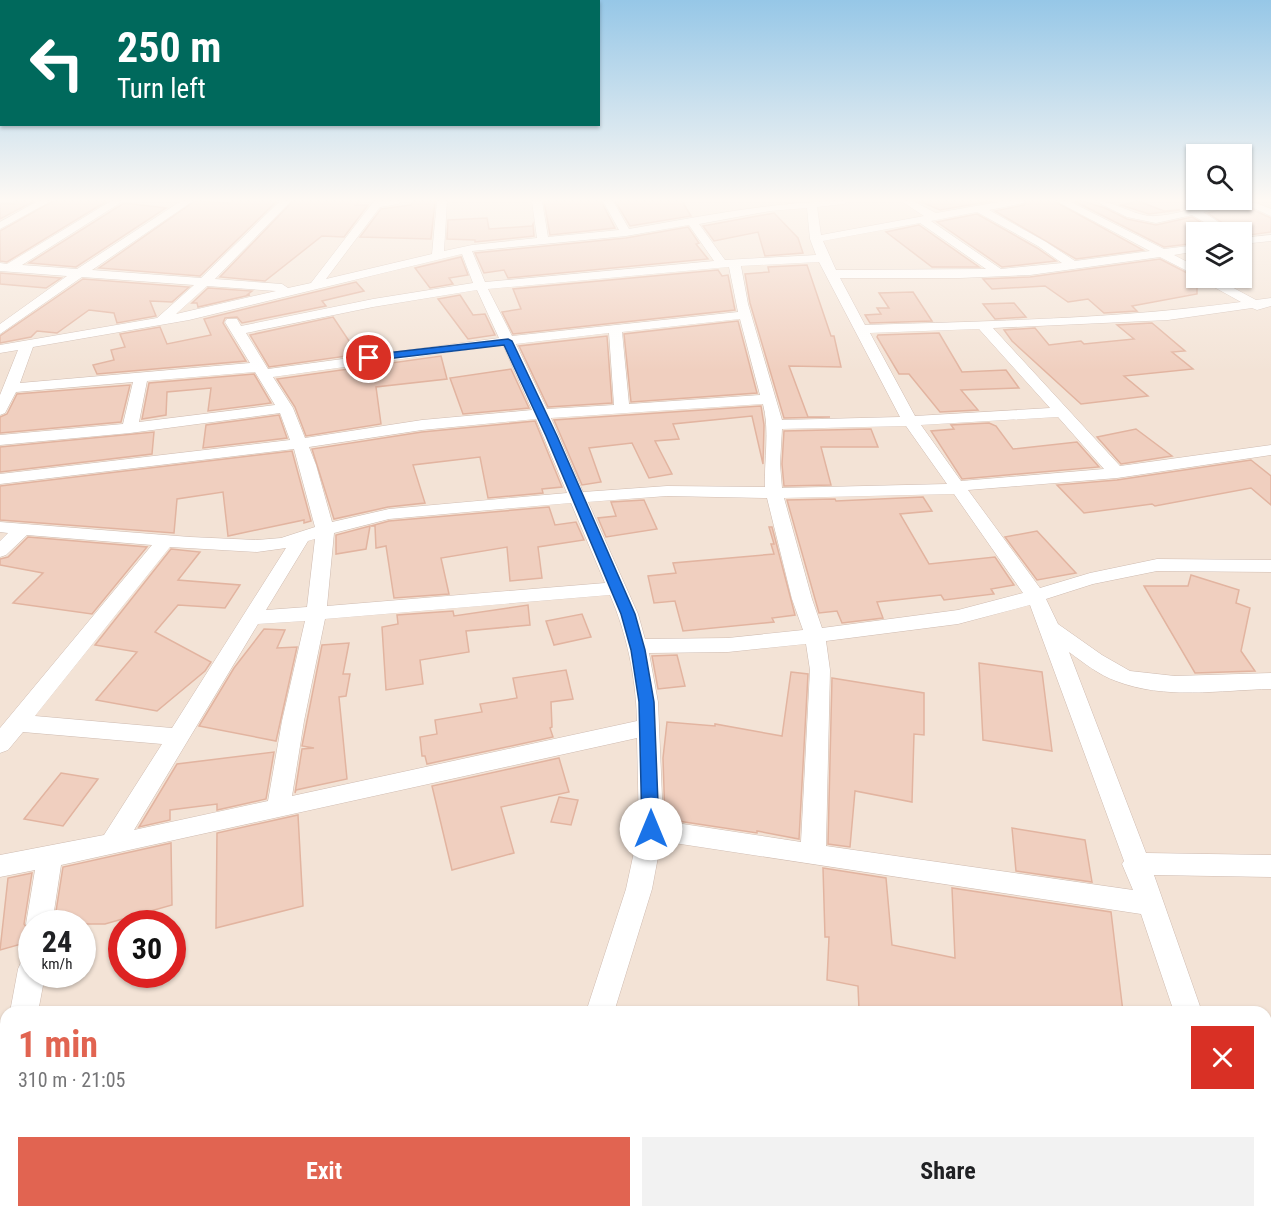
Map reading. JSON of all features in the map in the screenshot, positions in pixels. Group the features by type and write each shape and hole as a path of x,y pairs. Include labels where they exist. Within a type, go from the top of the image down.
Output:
{"street":[{"path":"3,268 21,258"},
{"path":"0,330 103,258"},
{"path":"161,321 229,258"},
{"path":"309,288 333,258"},
{"path":"0,349 222,309 431,258"},
{"path":"469,258 542,414 628,614 637,646 647,702 651,829 639,889 602,1006"},
{"path":"723,258 728,263 770,399 775,425 772,456 774,493 802,599 815,636 820,670 813,854"},
{"path":"237,331 363,305 481,286 728,263 823,258 910,421 1035,596 1050,628 1111,789 1186,1006"},
{"path":"977,258 999,273"},
{"path":"1062,258 1074,266"},
{"path":"831,274 999,273 1074,266 1126,258"},
{"path":"1173,258 1186,266"},
{"path":"3,268 204,283 309,288"},
{"path":"1225,288 1271,313"},
{"path":"859,329 1146,318 1271,302"},
{"path":"222,309 285,408 308,465 325,530 316,615 293,721 278,810"},
{"path":"11,388 261,370 745,315"},
{"path":"983,325 1117,473"},
{"path":"615,328 622,409"},
{"path":"0,410 27,345"},
{"path":"130,428 141,377"},
{"path":"0,479 298,444 403,428 542,414 770,399"},
{"path":"0,440 130,428 285,408"},
{"path":"775,425 910,421 1061,412"},
{"path":"0,527 257,546 301,538 389,514 425,509 667,491 774,493 956,488 1117,473 1271,450"},
{"path":"0,551 22,530"},
{"path":"112,844 301,538"},
{"path":"0,744 165,541"},
{"path":"637,646 703,647 815,636 958,617 1090,579 1157,565 1271,566"},
{"path":"252,618 316,615 616,588"},
{"path":"1050,628 1106,668 1138,681 1160,684 1271,681"},
{"path":"17,723 178,737"},
{"path":"0,866 278,810 648,727"},
{"path":"651,829 1150,904"},
{"path":"41,910 50,856"},
{"path":"1135,864 1271,866"},
{"path":"25,1006 28,988"}],"shaded area":[{"path":"0,258 1186,258 1186,288 1252,288 1252,258 1271,258 1271,1006 0,1006"}],"building":[{"path":"0,258 14,258 7,262 0,261"},
{"path":"37,258 90,258 76,267 29,263"},
{"path":"114,258 219,258 200,276 99,268"},
{"path":"238,258 294,258 265,281 220,277"},
{"path":"461,258 468,275 449,278 453,284 430,288 415,268"},
{"path":"477,258 708,259 508,278 504,270 484,273"},
{"path":"920,258 966,258 979,267 932,267"},
{"path":"989,258 1051,258 1056,261 1002,267"},
{"path":"1160,259 1186,272 1186,288 1197,288 1197,294 1132,306 1137,311 1104,313 1088,299 1068,302 1045,286 992,289 983,279 1030,277"},
{"path":"807,265 831,336 834,336 841,367 789,366 808,417 830,417 784,418 750,303 745,274 769,272 768,267"},
{"path":"718,270 722,276 728,275 735,310 513,334 502,312 521,309 513,289"},
{"path":"0,273 61,278 46,288 0,284"},
{"path":"83,279 189,287 172,302 150,301 156,316 117,323 114,313 89,310 57,333 37,331 31,337 0,343 0,336"},
{"path":"356,282 364,291 322,301 326,306 242,323 237,317 225,318 223,323 246,361 97,374 93,365 114,360 111,350 125,347 120,334 160,327 167,344 211,335 204,319"},
{"path":"208,288 252,291 247,295 250,295 198,307 197,303 192,303"},
{"path":"913,292 932,321 870,323 865,315 881,314 877,308 889,308 879,293"},
{"path":"460,295 473,315 485,314 495,335 468,339 438,299"},
{"path":"1014,303 1026,317 995,319 983,304"},
{"path":"333,317 351,344 365,342 368,353 269,367 250,335"},
{"path":"738,321 757,393 631,402 624,334"},
{"path":"1152,323 1185,351 1172,352 1193,369 1124,376 1148,396 1081,404 1012,341 1004,330 1035,328 1049,345 1081,341 1084,344 1134,339 1117,325"},
{"path":"939,333 962,372 1006,370 1019,388 961,390 978,410 940,412 909,374 899,374 877,337 878,335"},
{"path":"607,336 612,403 548,407 519,346"},
{"path":"441,356 447,379 376,387 381,424 306,436 295,407 277,379"},
{"path":"511,369 529,408 463,414 450,378"},
{"path":"254,374 271,403 208,411 211,388 167,392 166,415 142,419 149,383"},
{"path":"130,385 121,422 0,433 0,417 7,414 17,394"},
{"path":"761,406 764,425 763,464 752,416 673,424 679,439 655,441 672,474 649,478 632,443 589,448 601,482 582,485 554,420"},
{"path":"279,415 287,438 203,448 206,425"},
{"path":"535,421 562,487 542,489 543,493 488,498 480,457 413,465 425,503 388,507 334,519 312,449 422,432"},
{"path":"989,423 996,426 1013,449 1077,442 1099,467 962,479 931,431 954,429 951,425"},
{"path":"871,429 878,447 821,447 831,485 784,486 782,464 784,431"},
{"path":"1136,429 1172,456 1121,464 1097,437"},
{"path":"154,432 152,454 0,472 0,447"},
{"path":"292,451 311,521 304,523 304,520 228,536 223,492 177,499 174,533 0,520 0,486"},
{"path":"1251,460 1271,476 1271,505 1251,488 1155,506 1152,504 1084,513 1057,485 1117,480"},
{"path":"923,497 932,511 900,514 929,564 995,557 1014,585 991,589 994,594 944,600 941,595 877,602 883,618 842,623 837,611 819,613 787,500 835,499 836,501"},
{"path":"644,500 657,529 606,537 598,518 616,516 611,502"},
{"path":"549,507 555,525 576,522 584,540 538,547 542,578 510,581 507,547 441,558 449,594 394,598 386,546 376,548 375,526 371,526 389,521"},
{"path":"370,526 366,549 336,554 336,535"},
{"path":"769,527 772,527 795,615 772,618 774,622 683,631 675,601 654,603 648,576 676,573 673,563 774,554 771,544 774,544"},
{"path":"1037,531 1076,573 1037,580 1005,537"},
{"path":"28,537 147,547 92,614 13,603 43,573 0,565 0,559 8,557"},
{"path":"171,549 200,552 178,580 240,585 225,608 178,605 155,632 211,662 205,671 157,711 96,700 137,652 95,645"},
{"path":"1191,575 1239,590 1236,603 1250,608 1241,651 1255,671 1195,673 1144,586 1188,586"},
{"path":"528,605 530,625 466,631 469,652 420,660 423,684 386,690 382,627 398,624 397,615 453,611 454,616"},
{"path":"582,614 591,637 554,645 546,621"},
{"path":"264,629 285,630 277,648 297,647 276,741 199,726 234,668"},
{"path":"349,643 343,674 350,674 346,696 339,697 347,779 296,790 295,793 302,749 314,748 302,746 322,645"},
{"path":"677,655 685,686 658,689 652,656"},
{"path":"979,663 1042,672 1052,751 983,740"},
{"path":"566,670 573,699 551,702 552,727 550,728 553,737 427,764 425,756 422,756 420,737 437,734 435,720 482,712 480,704 517,698 513,678"},
{"path":"791,672 808,674 799,839 665,819 663,758 667,722 715,726 715,724 782,736"},
{"path":"832,678 924,693 924,735 914,734 912,802 855,791 850,847 828,844"},
{"path":"274,752 266,799 217,810 217,804 170,810 170,820 139,827 177,764"},
{"path":"559,758 569,792 501,807 514,853 452,870 432,786"},
{"path":"61,773 98,779 63,826 24,819"},
{"path":"559,797 578,800 571,825 551,822"},
{"path":"298,815 303,906 216,928 217,833"},
{"path":"1012,828 1085,840 1092,882 1016,871"},
{"path":"171,843 172,905 154,910 108,910 108,923 96,924 96,910 56,910 63,867"},
{"path":"823,868 886,878 892,945 955,958 952,888 1111,912 1122,1006 859,1006 858,986 827,980 829,937 825,937"},
{"path":"32,873 26,910 18,910 18,945 0,950 8,878"}],"route":[{"path":"369,358 508,341 552,436 628,614 638,650 647,702 651,829"}]}
